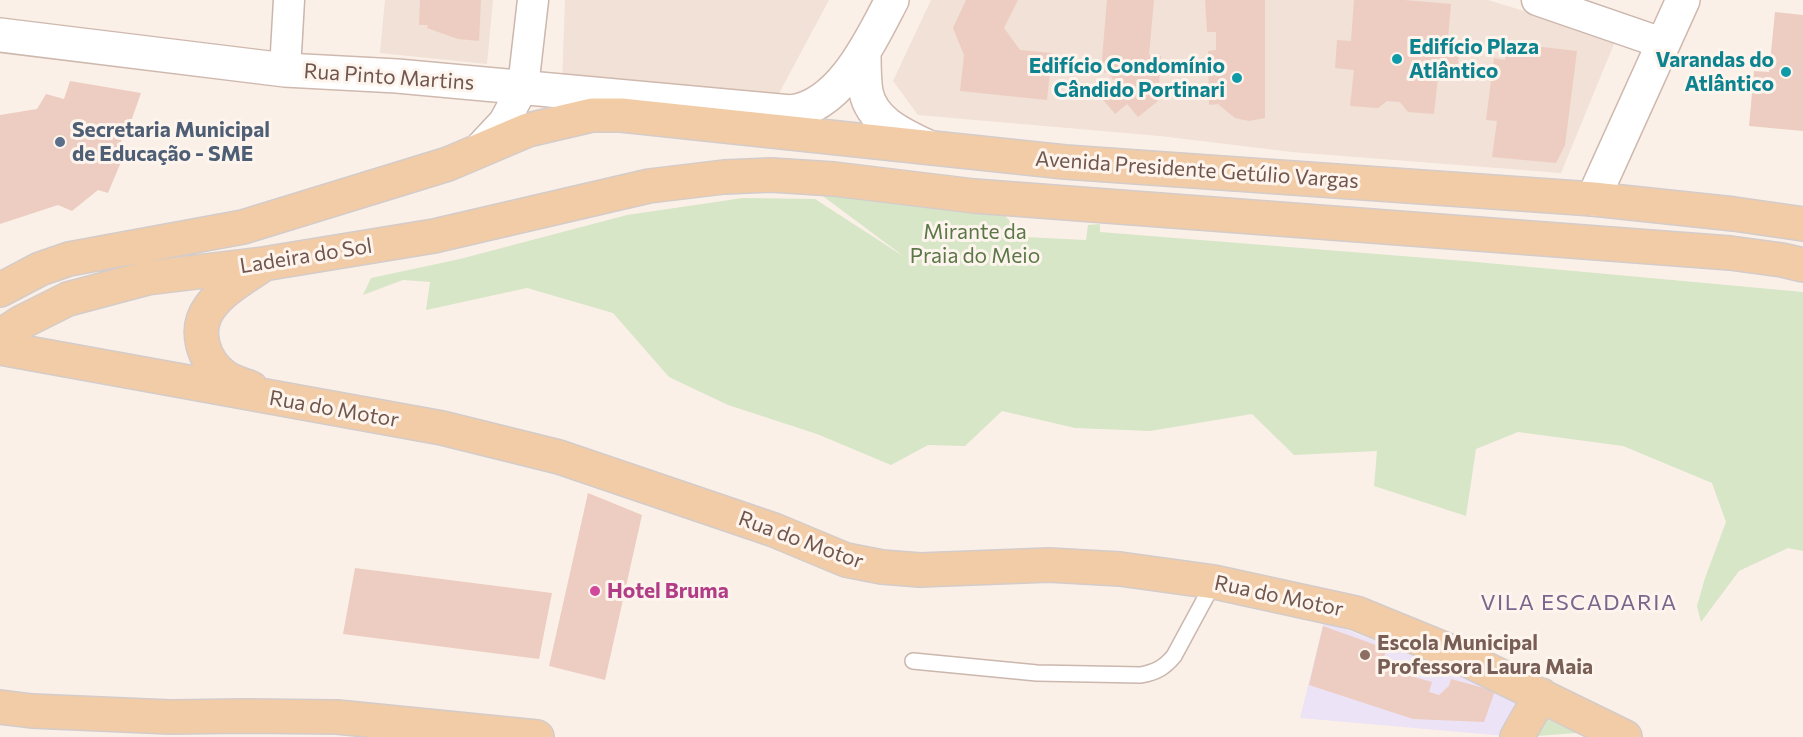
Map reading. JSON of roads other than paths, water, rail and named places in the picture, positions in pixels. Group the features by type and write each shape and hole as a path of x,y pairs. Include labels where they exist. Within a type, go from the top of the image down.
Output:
{"main road":[{"name":"Rua Pinto Martins","path":"0,35 285,70 397,76 778,112 801,111 818,104 834,89 864,54 892,0"},
{"path":"1593,199 1683,0"},
{"path":"864,54 866,91 873,108 892,129 928,147"},
{"name":"Avenida Presidente Getúlio Vargas","path":"592,115 621,115 1065,162 1593,199 1803,224"},
{"name":"Ladeira do Sol","path":"0,290 40,269 69,259 243,227 474,154 528,130 592,115"},
{"name":"Avenida Presidente Getúlio Vargas","path":"620,193 649,186 716,177 771,175 834,179 974,196 1730,253 1803,265"},
{"name":"Ladeira do Sol","path":"0,336 68,299 147,278 263,264 446,234 620,193"},
{"path":"263,264 224,292 210,306 202,322 201,341 210,361 225,376 280,400"},
{"name":"Rua do Motor","path":"0,348 442,428 559,457 774,530 846,560 882,567 920,570 1061,566 1120,569 1214,582 1356,613 1449,651 1625,737"},
{"path":"1517,737 1541,694"},
{"path":"0,708 170,717 337,717 537,737"},
{"path":"0,708 11,725 14,737"},
{"path":"106,737 170,717"}],"street":[{"path":"285,70 289,0"},
{"path":"474,154 504,122 523,87 533,0"},
{"path":"1537,0 1662,43"}],"lane":[{"path":"913,661 1037,673 1141,675 1157,672 1174,656 1214,582"}],"place":[{"name":"Edifício Plaza Atlântico","path":"1397,59"},
{"name":"Varandas do Atlântico","path":"1786,72"},
{"name":"Edifício Condomínio Cândido Portinari","path":"1237,78"},
{"name":"Secretaria Municipal de Educação - SME","path":"60,142"},
{"name":"Hotel Bruma","path":"595,591"},
{"name":"Escola Municipal Professora Laura Maia","path":"1365,655"}],"district":[{"name":"VILA ESCADARIA","path":"1579,603"}],"park label":[{"name":"Mirante da Praia do Meio","path":"975,244"}]}
